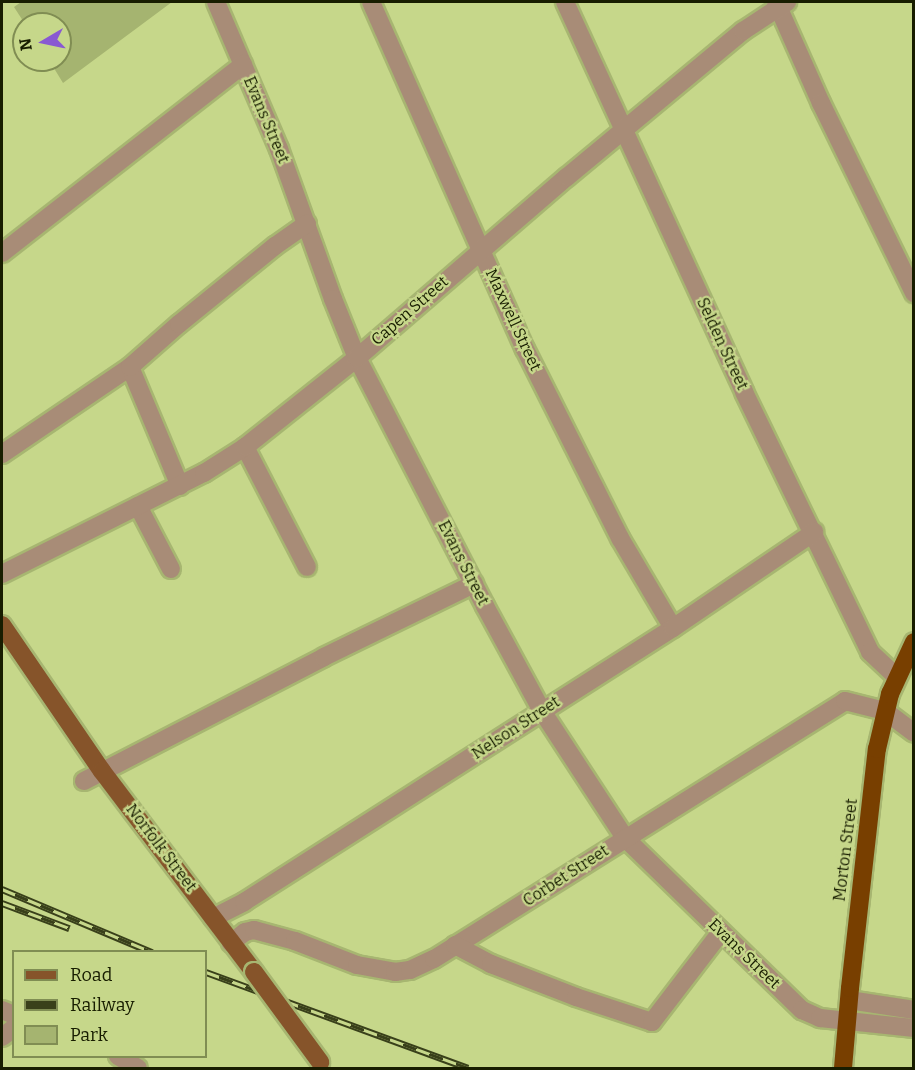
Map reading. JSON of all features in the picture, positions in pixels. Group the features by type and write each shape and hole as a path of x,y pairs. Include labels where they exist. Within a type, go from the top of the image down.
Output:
{"highway":[{"name":"Morton Street","path":"843,1068 876,760 885,711 896,676 914,642"}],"main road":[{"name":"Norfolk Street","path":"2,625 102,771 322,1065"}],"street":[{"name":"Evans Street","path":"216,2 279,149 357,358 542,711 625,838 802,1010 815,1017 914,1028"},
{"name":"Maxwell Street","path":"371,2 481,250 570,442 620,538 673,628"},
{"name":"Selden Street","path":"565,2 744,392 814,532 870,652 896,676"},
{"path":"780,3 821,103 914,293"},
{"name":"Capen Street","path":"2,574 180,486 245,447 357,358 481,250 743,31 780,3"},
{"path":"2,253 243,65"},
{"path":"2,454 130,367 187,316 275,246 307,224"},
{"path":"130,367 180,486"},
{"path":"245,447 307,567"},
{"path":"138,506 171,569"},
{"name":"Nelson Street","path":"213,918 244,902 673,628 814,532"},
{"path":"84,781 324,657 474,584"},
{"name":"Corbet Street","path":"254,930 295,941 357,965 394,972 410,970 426,963 845,701 885,711"},
{"path":"885,711 914,733"},
{"path":"231,943 245,932 254,930 246,917 244,902"},
{"path":"455,945 501,968 576,997 652,1022 721,933"},
{"path":"849,1000 914,1010"},
{"path":"121,1058 138,1068"}],"green space":[{"path":"21,2 172,2 63,83 56,72 72,72 72,12 17,12 14,7"}],"railway":[{"path":"2,889 147,950"},
{"path":"2,903 69,928"},
{"path":"207,972 468,1068"}]}
